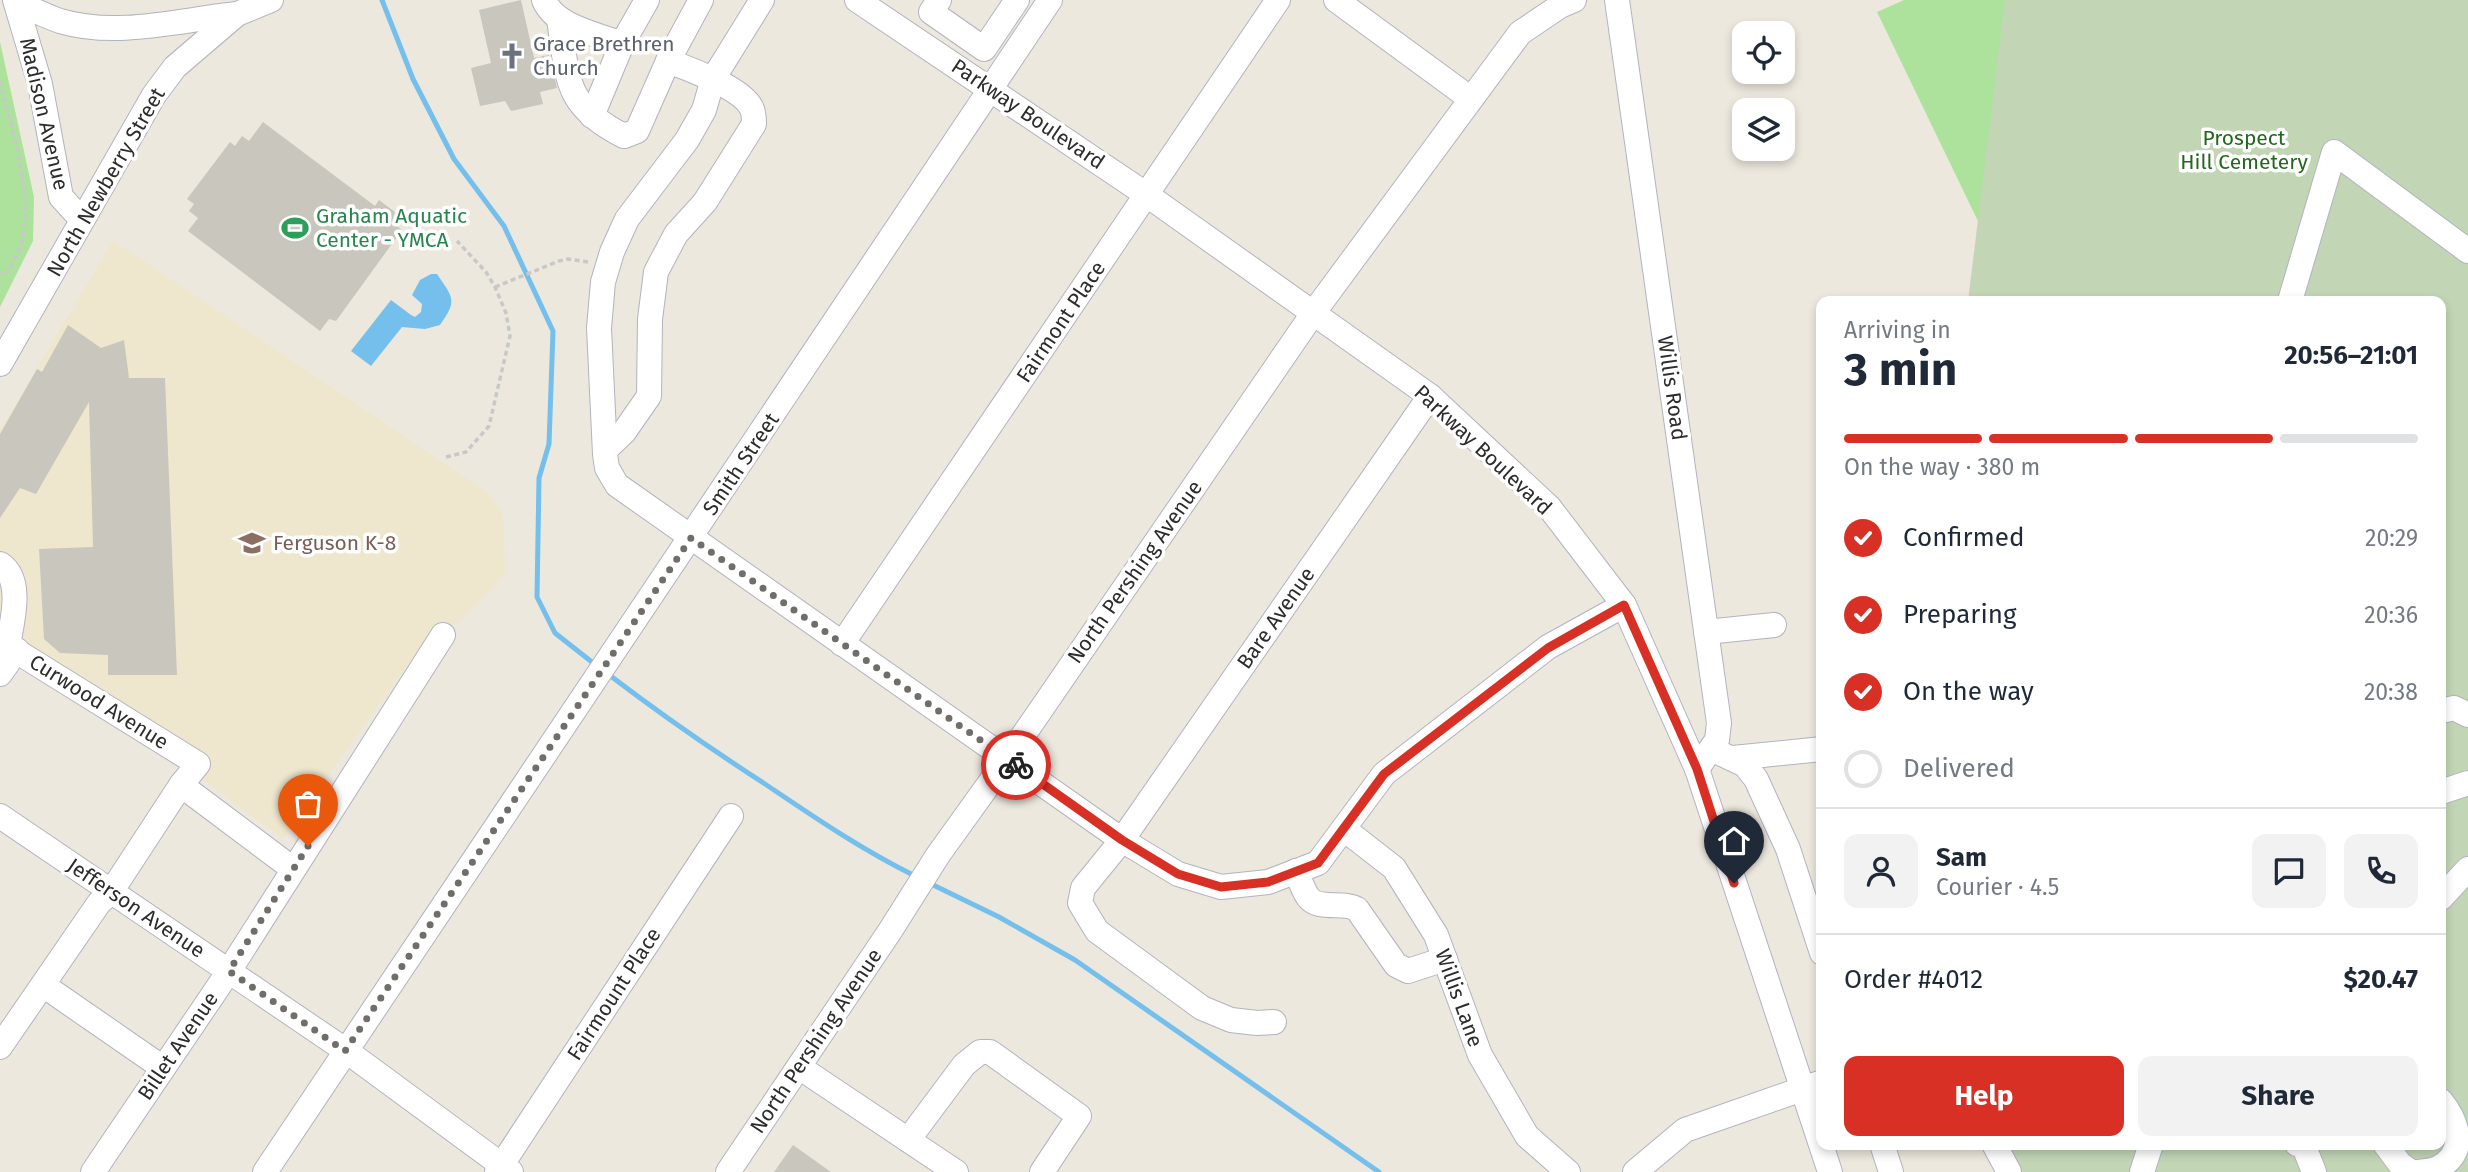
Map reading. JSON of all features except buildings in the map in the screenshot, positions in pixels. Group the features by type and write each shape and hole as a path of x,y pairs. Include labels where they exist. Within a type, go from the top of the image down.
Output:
{"street":[{"name":"North Newberry Street","path":"0,364 154,95 175,67 236,14 271,0"},
{"path":"544,0 547,9 559,19 622,44"},
{"path":"592,116 622,44 647,0"},
{"path":"559,19 575,98 592,116 624,136 637,131 668,61 701,0"},
{"path":"762,0 713,79 704,110 687,140 627,219 607,267 599,328 607,468 617,485 842,644 1122,840 1178,874 1221,887 1268,882 1318,863 1384,774 1548,648 1624,605"},
{"name":"Parkway Boulevard","path":"857,0 1147,195 1430,396 1549,507 1624,605 1697,769 1811,1085 1816,1108"},
{"path":"959,68 1017,0"},
{"name":"Smith Street","path":"265,1172 1050,0"},
{"name":"Fairmont Place","path":"842,644 1278,0"},
{"path":"1336,0 1471,99"},
{"name":"North Pershing Avenue","path":"728,1172 938,855 1314,312 1520,33 1560,6 1574,0"},
{"name":"Willis Road","path":"1618,0 1719,723 1717,740 1722,754 1697,769"},
{"name":"Madison Avenue","path":"15,1 60,20 111,27 151,26 236,14"},
{"name":"Madison Avenue","path":"15,1 40,84 61,197 82,219"},
{"path":"920,42 938,8 984,40 1016,53"},
{"path":"605,450 624,432 649,396 650,318 656,272 676,234 705,202 754,124 751,107 713,79 668,61"},
{"path":"2291,296 2334,152 2468,251"},
{"name":"Bare Avenue","path":"1274,1022 1231,1020 1202,1008 1097,931 1080,904 1083,888 1122,840 1430,396"},
{"path":"0,564 7,568 14,587 13,622 0,674"},
{"path":"1706,632 1774,625"},
{"name":"Billet Avenue","path":"93,1172 229,971 443,635"},
{"name":"Curwood Avenue","path":"8,645 198,764 181,785"},
{"path":"2446,709 2454,708 2468,715"},
{"path":"1722,754 1816,749"},
{"path":"1722,754 1745,765 1756,779 1775,819 1816,935"},
{"path":"2446,790 2468,783"},
{"path":"0,1047 7,1022 43,985 99,903 111,892 181,785 293,870"},
{"name":"Jefferson Avenue","path":"0,816 345,1051 503,1170"},
{"name":"Fairmount Place","path":"503,1170 731,816"},
{"name":"Willis Lane","path":"1344,829 1394,868 1436,935 1480,1055 1527,1136 1568,1172"},
{"path":"2446,893 2468,869"},
{"path":"1296,871 1309,898 1315,903 1350,905 1357,909 1396,965 1403,970 1408,971 1445,959"},
{"path":"43,985 163,1068"},
{"path":"908,1140 964,1065 980,1052 990,1052 1079,1116 1042,1172"},
{"path":"799,1067 956,1172"},
{"path":"1635,1172 1685,1130 1811,1085"},
{"path":"2390,1150 2400,1164 2414,1172 2437,1168 2454,1155 2459,1137 2446,1108"},
{"name":"Parkway Boulevard","path":"1825,1150 1830,1172"},
{"path":"1884,1150 1891,1172"},
{"path":"1997,1150 2009,1172"},
{"path":"2142,1172 2149,1150"},
{"path":"2305,1150 2314,1172"}],"path":[{"path":"0,81 18,152 25,205 23,239 8,272 0,272"},
{"path":"446,457 466,452 489,426 510,336 506,313 495,287 486,272 457,242"},
{"path":"495,287 540,267 568,259 607,267"}],"shaded area":[{"name":"Ferguson K-8","path":"113,240 487,492 503,513 506,573 458,624 433,629 283,839 0,631 0,430"}],"green space":[{"path":"1904,0 2291,0 2005,277 1877,12"},
{"name":"Prospect Hill Cemetery","path":"2005,0 2468,0 2468,1172 1999,1172 1990,1150 2446,1150 2446,296 1969,296"},
{"path":"0,42 34,197 33,241 0,307"}],"water":[{"path":"437,274 451,299 449,310 440,325 425,329 402,327 371,366 351,351 391,300 415,317 421,312 422,304 412,295 420,280"}],"waterway":[{"path":"382,0 413,79 454,159 504,226 553,331 549,444 539,478 537,597 555,633 597,666"},
{"path":"608,674 685,730 820,821 915,876"},
{"path":"927,882 999,917 1075,960 1379,1172"}],"way so far":[{"path":"308,846 229,971 345,1051 691,538 1016,765"}],"place":[{"name":"Grace Brethren Church","path":"512,56"},
{"name":"Graham Aquatic Center - YMCA","path":"295,228"},
{"name":"Ferguson K-8","path":"252,543"}],"route":[{"path":"1016,765 1122,840 1178,874 1221,887 1268,882 1318,863 1384,774 1548,648 1624,605 1697,769 1734,883"}]}
